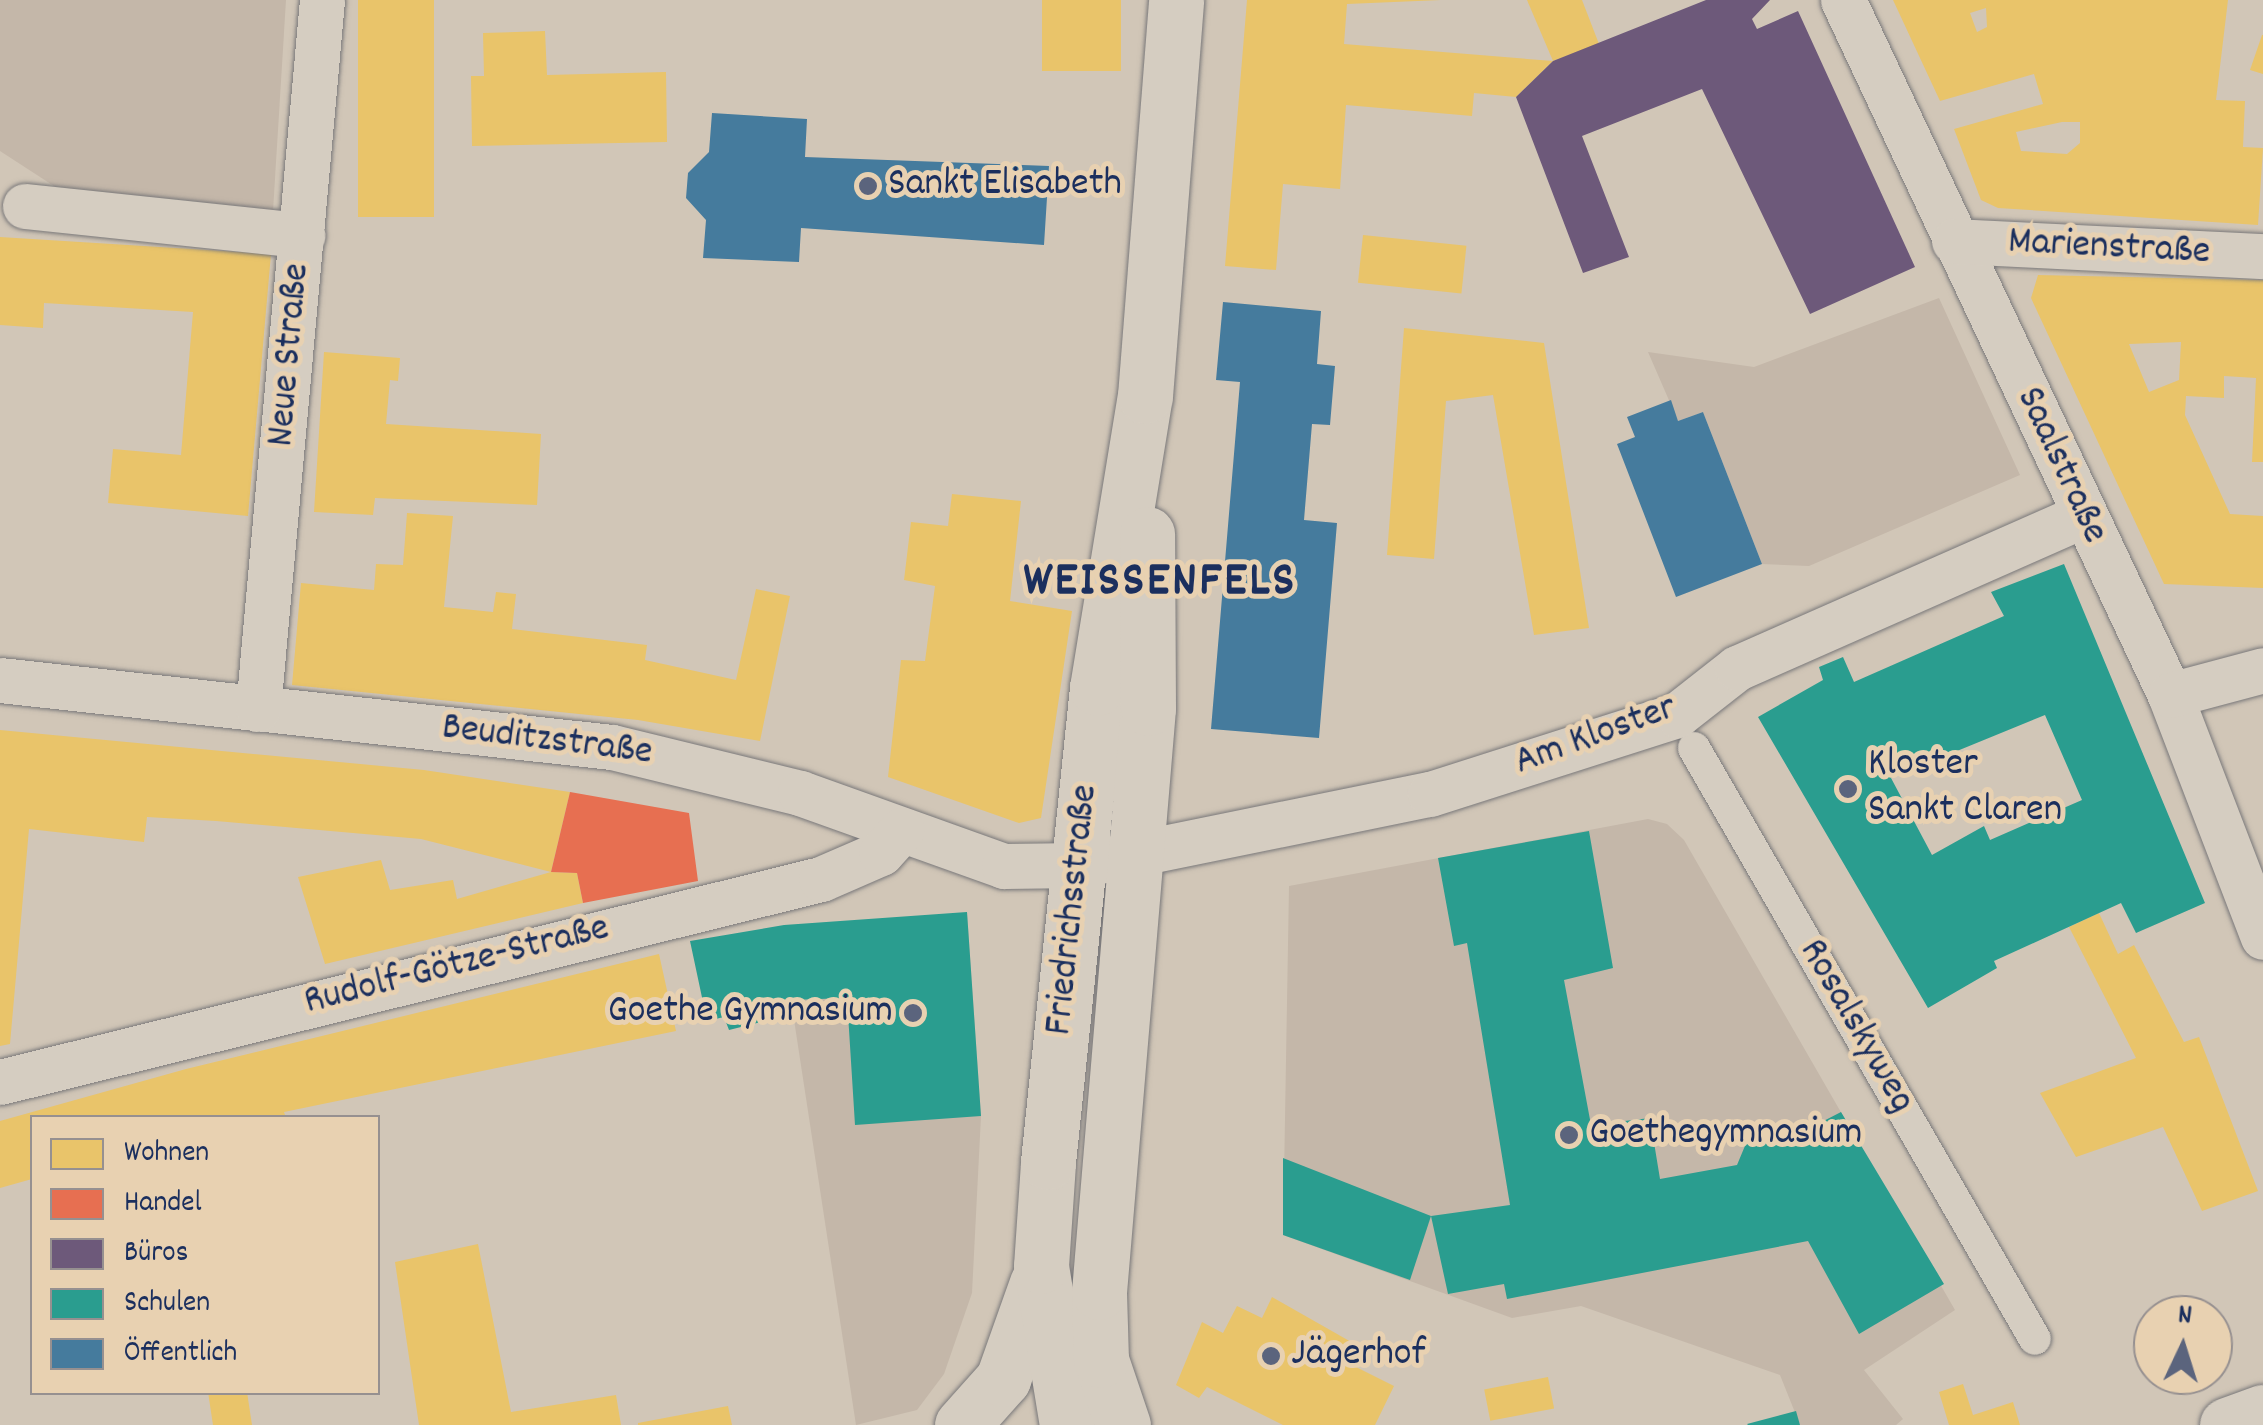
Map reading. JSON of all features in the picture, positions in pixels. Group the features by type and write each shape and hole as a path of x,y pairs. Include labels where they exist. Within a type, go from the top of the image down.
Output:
{"main road":[{"name":"Friedrichsstraße","path":"1067,1425 1041,1266 1097,688 1145,396 1176,0"},
{"name":"Friedrichsstraße","path":"1123,1425 1101,1360 1099,1292 1148,708 1145,396"},
{"path":"962,1425 1003,1378 1041,1266"},
{"path":"2226,1425 2263,1412"}],"street":[{"name":"Neue Straße","path":"258,710 322,0"},
{"name":"Saalstraße","path":"1844,0 2082,516 2170,694 2263,938"},
{"path":"25,206 302,235"},
{"name":"Marienstraße","path":"1954,241 2263,256"},
{"name":"Am Kloster","path":"1080,865 1136,850 1430,794 1686,731 1736,668 2082,516"},
{"path":"2170,694 2263,670"},
{"name":"Beuditzstraße","path":"0,680 686,760 1004,866 1080,865"},
{"name":"Rosalskyweg","path":"1686,731 2035,1339"},
{"name":"Rudolf-Götze-Straße","path":"0,1082 821,878 881,853 902,830"}],"shaded area":[{"path":"0,0 286,0 273,211 57,188 0,151"},
{"path":"1939,298 2020,475 1809,566 1762,564 1703,412 1678,421 1648,352 1754,367"},
{"name":"Goethegymnasium","path":"1648,819 1667,824 1684,840 1955,1310 1864,1370 1903,1419 1896,1425 1800,1425 1780,1375 1581,1306 1512,1318 1283,1235 1289,886"},
{"path":"967,912 981,1116 972,1293 944,1374 917,1410 856,1425 791,1000"}],"building: Wohnen":[{"path":"358,0 434,0 434,217 358,217"},
{"path":"1042,0 1121,0 1121,71 1042,71"},
{"path":"1247,0 1441,0 1347,4 1344,44 1553,61 1516,97 1474,93 1472,116 1346,105 1340,189 1283,184 1276,270 1225,266"},
{"path":"1527,0 1582,0 1599,44 1553,61"},
{"path":"1893,0 2228,0 2216,100 2245,101 2243,147 2263,148 2258,225 1998,208 1981,200 1954,129 2043,104 2034,74 1940,101","holes":["1986,8 1987,27 1977,32 1970,13","2080,122 2080,143 2067,154 2021,151 2016,132"]},
{"path":"545,31 547,75 666,72 667,142 472,146 471,76 484,76 483,33"},
{"path":"2263,35 2263,74 2250,70"},
{"path":"1363,235 1466,246 1461,294 1358,283"},
{"path":"0,237 271,254 248,516 108,503 113,449 181,455 193,312 44,303 43,328 0,325"},
{"path":"2038,275 2263,280 2263,462 2252,462 2256,378 2224,376 2224,398 2186,396 2185,415 2230,514 2263,516 2263,588 2164,584 2031,298","holes":["2181,342 2179,380 2149,392 2129,344"]},
{"path":"1404,328 1544,343 1589,628 1534,635 1493,395 1446,401 1434,559 1387,555"},
{"path":"324,352 400,358 398,381 390,380 386,424 541,434 537,505 375,498 373,515 314,512"},
{"path":"952,494 1021,501 1010,601 1072,611 1041,818 1019,823 888,777 901,660 925,661 935,586 904,580 911,522 948,526"},
{"path":"407,513 453,516 444,607 493,612 496,592 516,594 512,629 647,645 645,660 736,680 756,589 790,596 760,741 638,720 292,685 301,583 374,590 376,564 403,565"},
{"path":"0,730 424,770 570,792 551,872 421,839 216,821 147,817 144,842 29,829 10,1044 0,1046"},
{"path":"381,860 390,890 453,880 457,899 551,872 577,873 583,903 325,964 298,877"},
{"path":"2099,913 2118,954 2134,945 2184,1042 2199,1037 2258,1191 2202,1211 2163,1127 2076,1157 2040,1093 2136,1058 2069,927"},
{"path":"659,954 676,1031 284,1112 285,1115 30,1115 30,1180 0,1188 0,1121 186,1069"},
{"path":"478,1244 511,1412 616,1395 621,1425 419,1425 395,1262"},
{"name":"Jägerhof","path":"1272,1297 1360,1347 1352,1365 1394,1386 1375,1425 1283,1425 1207,1387 1199,1398 1176,1385 1202,1322 1223,1333 1237,1306 1262,1318"},
{"path":"1548,1377 1554,1408 1490,1421 1484,1389"},
{"path":"1963,1384 1973,1415 2013,1402 2020,1425 1949,1425 1939,1392"},
{"path":"208,1395 247,1395 252,1425 213,1425"},
{"path":"728,1406 732,1425 638,1425 638,1423"}],"building: Handel":[{"path":"570,792 689,813 698,881 583,903 577,873 551,872"}],"building: Büros":[{"path":"1706,0 1770,0 1752,19 1757,29 1798,11 1915,267 1810,314 1702,89 1582,136 1629,257 1583,273 1516,97 1553,61"}],"building: Schulen":[{"name":"Kloster Sankt Claren","path":"2064,564 2205,903 2136,933 2121,903 1994,961 1997,968 1928,1008 1758,717 1823,680 1819,667 1843,657 1854,682 2004,616 1991,592","holes":["2045,715 2082,800 1990,840 1984,826 1932,855 1891,778"]},
{"path":"1589,831 1613,968 1564,980 1591,1125 1650,1118 1660,1179 1737,1165 1747,1141 1783,1142 1841,1112 1944,1284 1859,1334 1808,1241 1507,1299 1504,1284 1448,1294 1431,1216 1510,1205 1467,943 1454,946 1438,858"},
{"path":"967,912 981,1116 855,1125 847,998 791,1000 793,1014 729,1030 724,1017 707,1021 690,941 784,925"},
{"path":"1283,1158 1431,1216 1410,1280 1283,1235"},
{"path":"1796,1411 1800,1425 1747,1424"}],"building: Öffentlich":[{"name":"Sankt Elisabeth","path":"712,113 807,119 805,157 1049,166 1044,245 801,228 799,262 703,258 706,220 686,198 688,173 709,152"},
{"path":"1223,302 1321,311 1317,364 1335,366 1330,425 1312,424 1304,520 1337,523 1319,738 1211,729 1240,382 1216,380"},
{"path":"1671,400 1678,421 1703,412 1762,564 1676,597 1617,444 1635,437 1627,417"}],"place":[{"name":"Sankt Elisabeth","path":"868,186"},
{"name":"Kloster Sankt Claren","path":"1848,789"},
{"name":"Goethe Gymnasium","path":"913,1013"},
{"name":"Goethegymnasium","path":"1569,1135"},
{"name":"Jägerhof","path":"1271,1356"}],"district":[{"name":"WEISSENFELS","path":"1160,584"}]}
